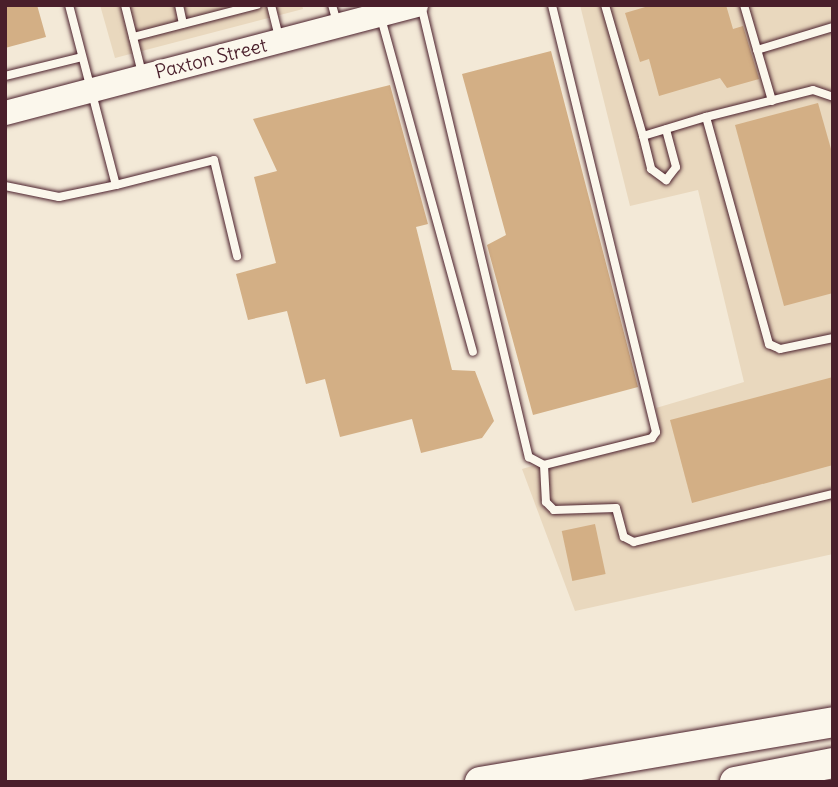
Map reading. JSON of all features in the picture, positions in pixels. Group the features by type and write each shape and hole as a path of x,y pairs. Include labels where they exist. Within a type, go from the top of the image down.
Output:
{"highway":[{"path":"480,782 833,722"},
{"path":"735,782 833,763"}],"main road":[{"name":"Paxton Street","path":"5,113 279,41 335,15 380,15 418,5"}],"lane":[{"path":"69,5 116,185"},
{"path":"125,5 143,76"},
{"path":"133,37 257,5"},
{"path":"271,5 279,41"},
{"path":"418,5 529,457 544,465 652,439 656,432 552,5"},
{"path":"605,5 652,169 666,180 676,167 666,129"},
{"path":"744,5 772,101"},
{"path":"181,7 183,24"},
{"path":"380,15 473,352"},
{"path":"757,50 833,27"},
{"path":"5,76 82,57"},
{"path":"643,135 813,90 833,97"},
{"path":"706,117 761,331 780,349 833,338"},
{"path":"5,186 59,197 214,160 237,256"},
{"path":"544,465 546,502 554,510 616,508 624,537 654,537 833,494"}],"shaded area":[{"path":"100,5 302,5 303,9 115,58"},
{"path":"580,5 833,5 833,554 575,611 522,469 660,429 656,408 744,382 698,190 630,206"}],"building":[{"path":"5,5 37,5 46,37 5,48"},
{"path":"652,5 726,5 733,29 743,26 759,79 727,88 720,78 659,96 649,59 640,62 625,13"},
{"path":"551,51 638,387 533,415 487,245 506,235 462,74"},
{"path":"390,85 428,224 416,227 452,370 475,371 494,421 482,438 421,453 412,419 340,437 325,379 306,384 287,311 248,320 236,274 276,263 254,177 277,171 253,119"},
{"path":"818,103 833,156 833,293 784,306 735,125"},
{"path":"833,377 833,465 692,503 670,420"},
{"path":"595,524 606,574 572,581 562,531"}]}
